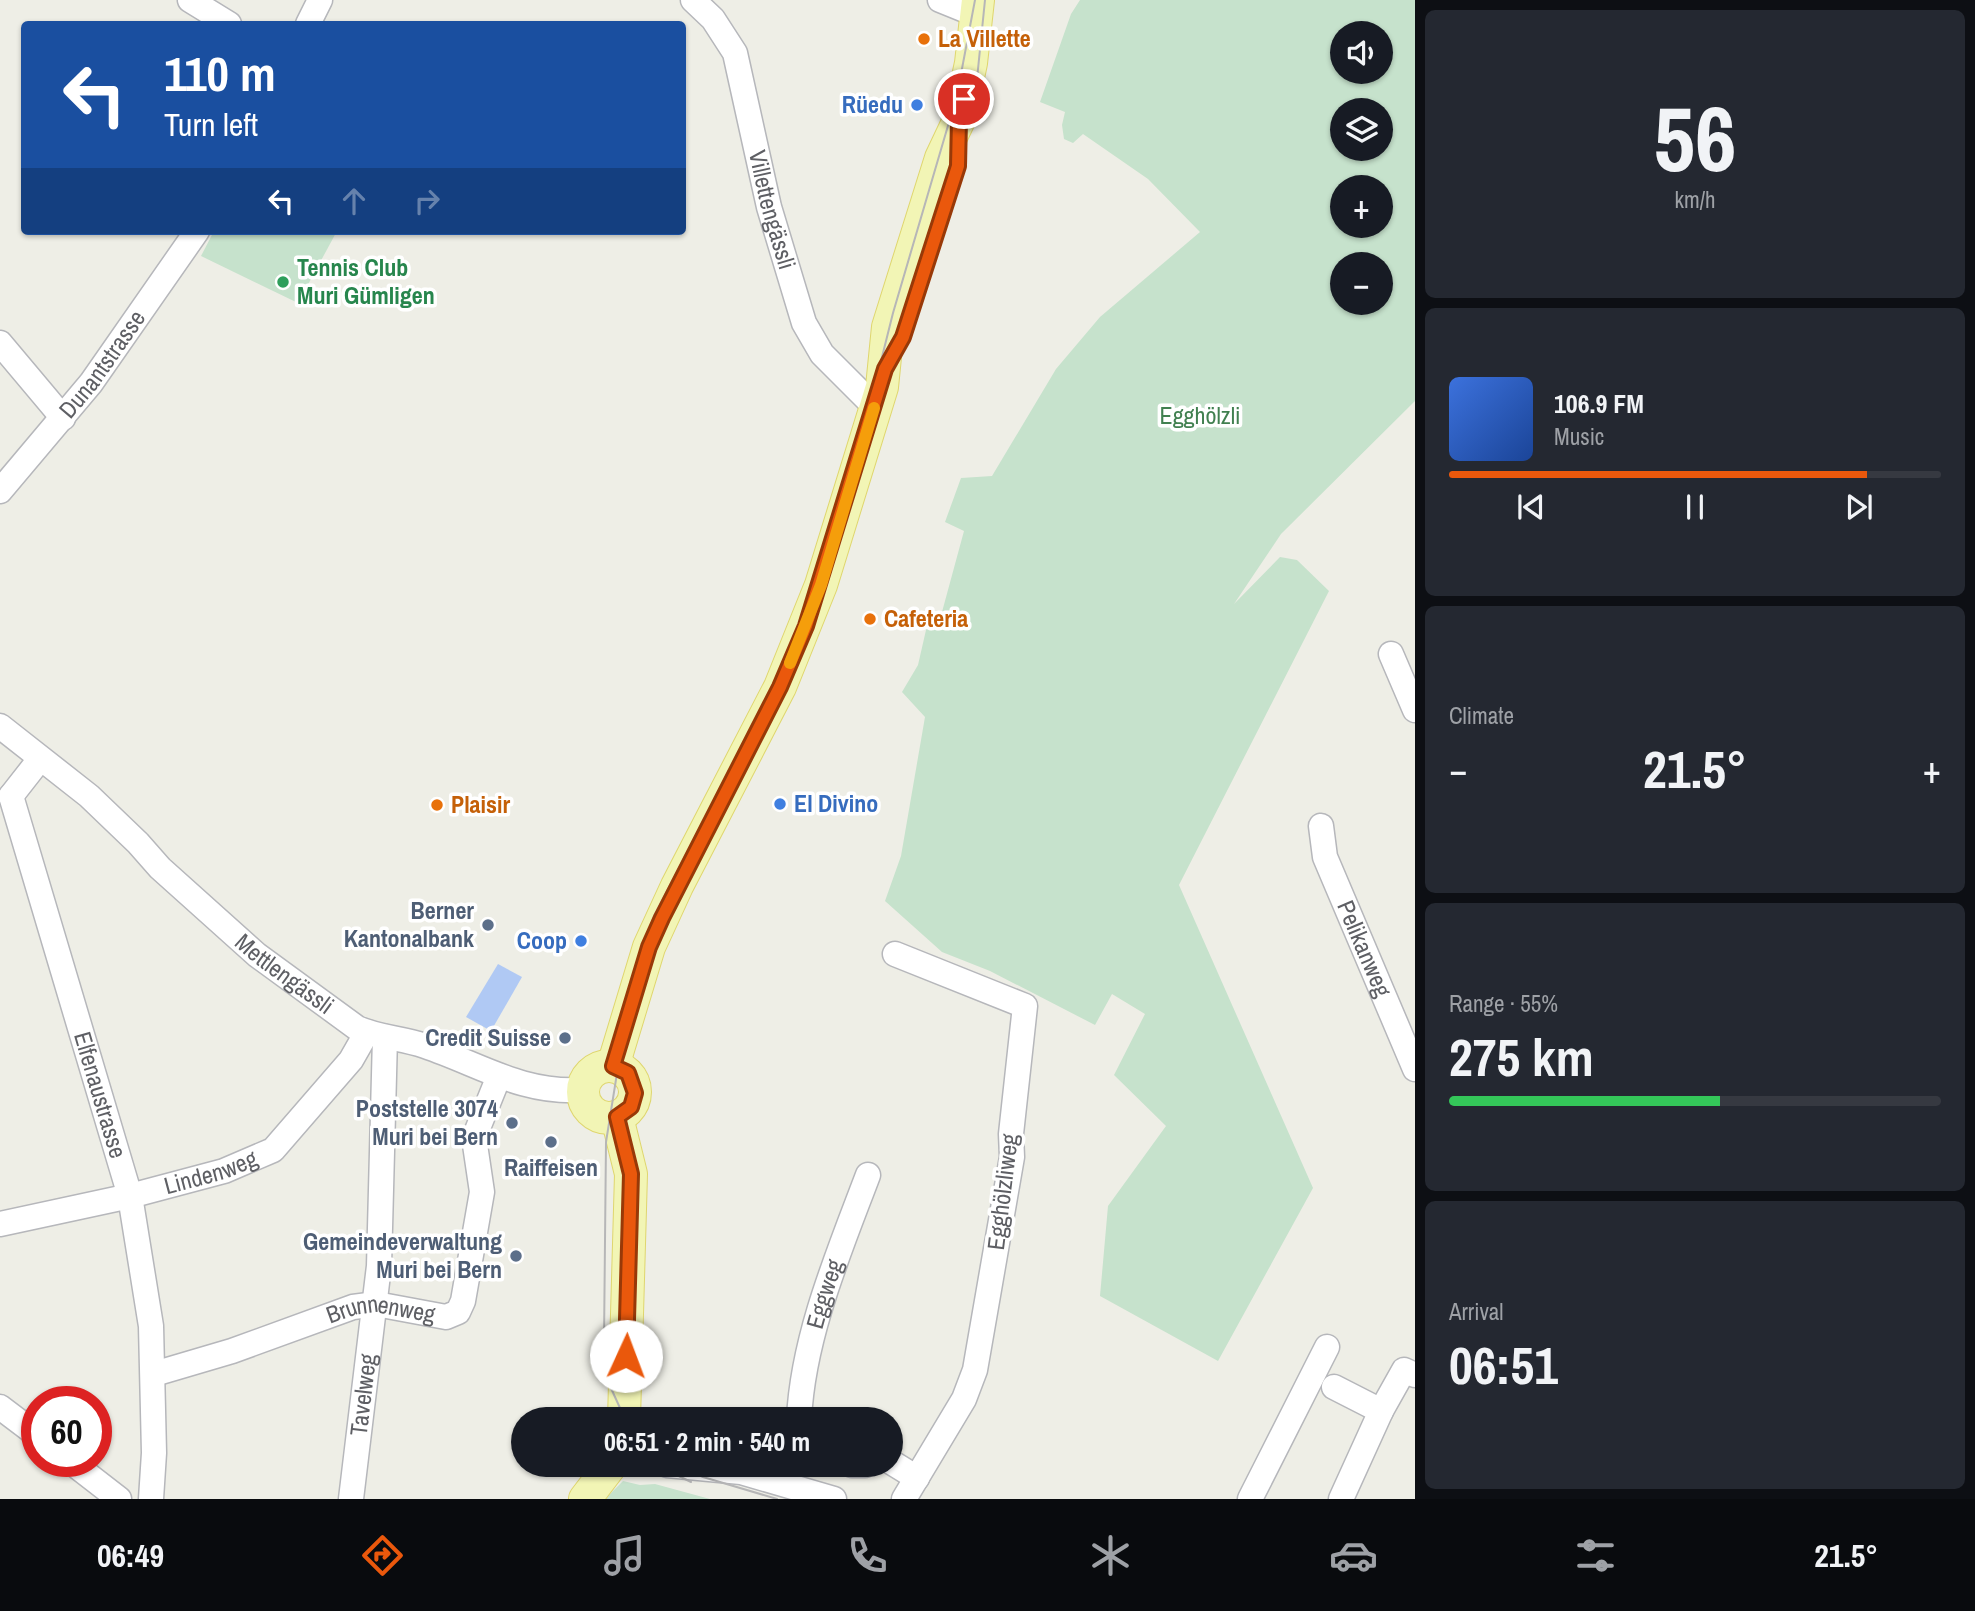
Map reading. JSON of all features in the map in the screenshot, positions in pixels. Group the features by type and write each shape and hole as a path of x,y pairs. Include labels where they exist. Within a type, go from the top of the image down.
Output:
{"main road":[{"path":"613,1066 646,957 662,918 780,687 806,626 875,407 885,369 888,327 941,159 959,120 971,63 978,7"},
{"path":"603,1066 613,1066 628,1073 635,1086 631,1107 617,1117 604,1117 591,1110 583,1090 592,1073 603,1066"},
{"path":"617,1117 631,1174 624,1407"},
{"path":"585,1499 602,1477"}],"street":[{"path":"190,0 224,21"},
{"path":"310,21 320,0"},
{"name":"Villettengässli","path":"693,0 713,19 735,52 769,207 804,323 822,354 875,407"},
{"path":"940,0 978,7"},
{"name":"Dunantstrasse","path":"0,491 63,418 121,344 194,235"},
{"path":"0,343 63,418"},
{"path":"1391,654 1415,710"},
{"path":"0,726 40,759"},
{"name":"Elfenaustrasse","path":"40,759 6,793 131,1196 152,1325 154,1484 151,1499"},
{"name":"Mettlengässli","path":"40,759 89,796 160,868 267,963 376,1035 424,1045 539,1090 583,1090"},
{"name":"Pelikanweg","path":"1321,826 1325,858 1415,1069"},
{"name":"Egghölzliweg","path":"895,954 1025,1006 1011,1134 1012,1157 978,1360 964,1399 904,1499"},
{"name":"Lindenweg","path":"2,1217 131,1196 224,1171 273,1150 376,1035"},
{"name":"Tavelweg","path":"351,1499 376,1304 376,1035"},
{"name":"Brunnenweg","path":"154,1374 232,1351 354,1307 376,1304 446,1317 455,1315 460,1308 482,1192 474,1138 499,1076"},
{"name":"Eggweg","path":"800,1407 813,1338 838,1255 868,1175"},
{"path":"1250,1499 1327,1347"},
{"path":"1341,1499 1381,1411 1411,1365"},
{"path":"1334,1387 1381,1411"},
{"path":"0,1407 21,1423"},
{"path":"903,1469 917,1478"},
{"path":"91,1477 119,1499"},
{"path":"758,1477 834,1499"}],"green space":[{"name":"Egghölzli","path":"1080,0 1415,0 1415,401 1281,534 1234,604 1280,557 1297,560 1329,591 1179,885 1313,1188 1218,1361 1100,1296 1108,1206 1166,1126 1114,1075 1145,1014 1112,994 1095,1025 990,971 942,952 885,901 901,856 925,717 902,692 918,665 926,630 942,612 964,531 945,522 961,478 992,476 1056,369 1100,317 1200,232 1148,179 1083,134 1073,143 1064,139 1062,125 1065,112 1040,102 1071,14"},
{"name":"Tennis Club Muri Gümligen","path":"212,235 335,235 298,303 201,256"},
{"path":"623,1481 640,1485 655,1484 710,1499 605,1499"}],"water":[{"path":"498,964 522,977 491,1031 466,1017"}],"tram line":[{"path":"870,405 893,313 957,95 975,0"},
{"path":"620,1407 610,1386 604,1341 606,1142 618,1067 656,941 786,683 823,590 966,127 977,79 985,0"},
{"path":"643,949 654,916 717,795"},
{"path":"681,1477 691,1482"},
{"path":"703,1477 777,1499"}],"slow traffic":[{"path":"790,663 821,585 874,408"}],"place":[{"name":"La Villette","path":"924,39"},
{"name":"Rüedu","path":"917,105"},
{"name":"Tennis Club Muri Gümligen","path":"283,282"},
{"name":"Cafeteria","path":"870,619"},
{"name":"El Divino","path":"780,804"},
{"name":"Plaisir","path":"437,805"},
{"name":"Berner Kantonalbank","path":"488,925"},
{"name":"Coop","path":"581,941"},
{"name":"Credit Suisse","path":"565,1038"},
{"name":"Poststelle 3074 Muri bei Bern","path":"512,1123"},
{"name":"Raiffeisen","path":"551,1142"},
{"name":"Gemeindeverwaltung Muri bei Bern","path":"516,1256"}],"route":[{"path":"626,1356 631,1174 628,1151 617,1117 631,1107 635,1086 628,1073 613,1066 649,947 677,886 780,687 821,585 882,387 885,369 903,337 958,166 959,120 964,99"}]}
